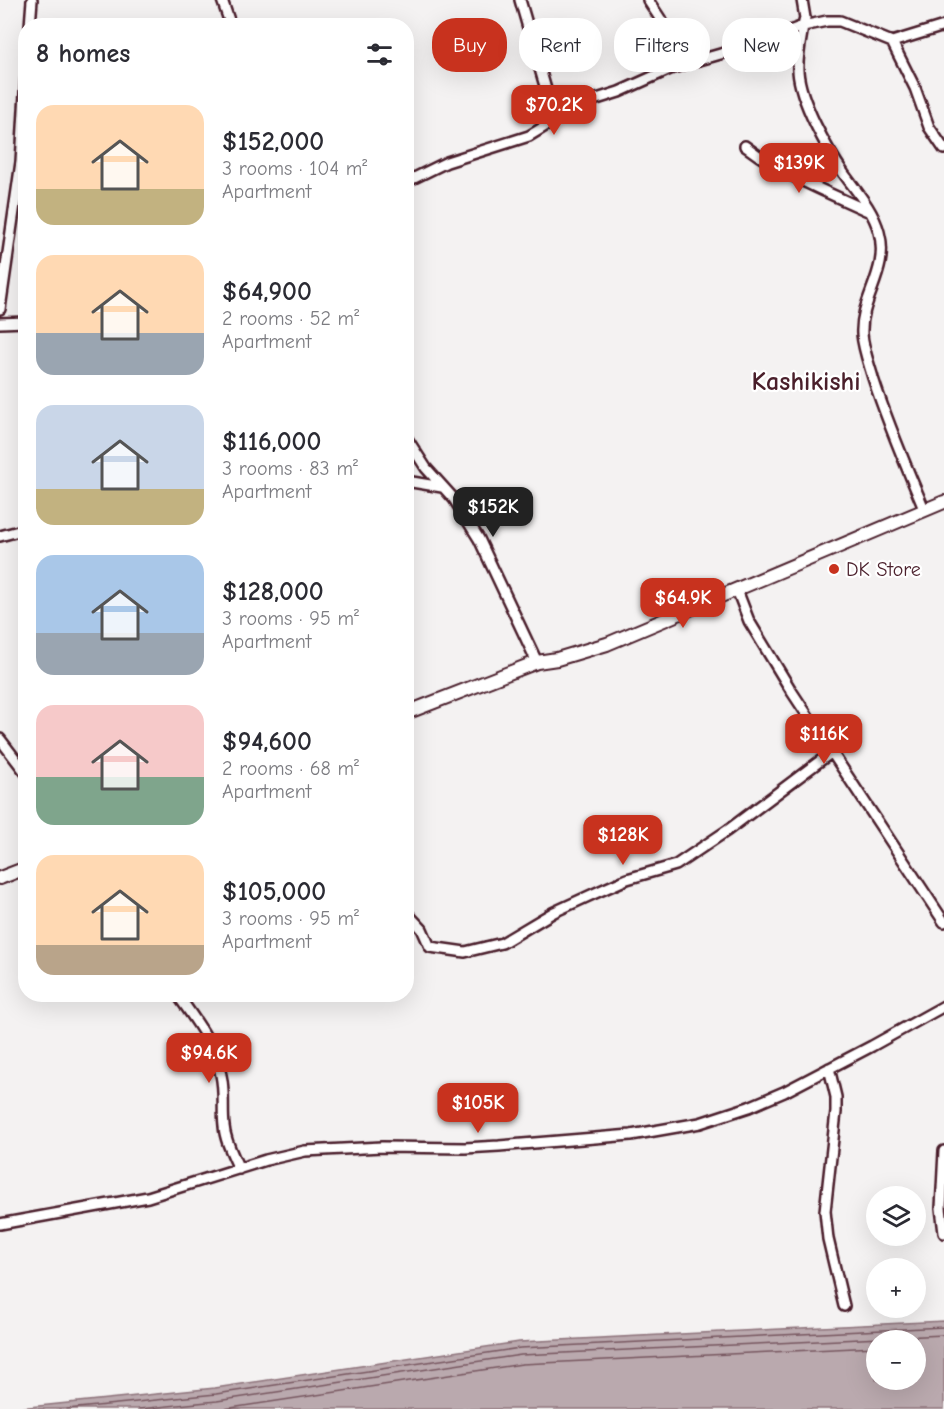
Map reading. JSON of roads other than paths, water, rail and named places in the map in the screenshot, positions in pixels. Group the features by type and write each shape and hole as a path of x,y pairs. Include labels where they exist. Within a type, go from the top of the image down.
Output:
{"main road":[{"path":"414,709 537,662 557,659 607,644 944,502"},
{"path":"0,878 18,870"}],"street":[{"path":"31,18 32,0"},
{"path":"222,0 228,18"},
{"path":"519,0 554,117"},
{"path":"648,0 660,18"},
{"path":"802,0 805,18 798,56 801,89 831,154 870,213 879,233 880,269 864,318 862,334 880,399 924,509"},
{"path":"710,57 752,45 803,26 827,21 840,21 892,42 944,26"},
{"path":"892,42 915,88 929,127 944,149"},
{"path":"414,178 447,162 529,136 547,125 562,110 619,92 663,72"},
{"path":"745,146 786,173 870,213"},
{"path":"0,309 18,181"},
{"path":"0,323 18,322"},
{"path":"414,449 426,468 454,499 479,539 537,662"},
{"path":"414,482 442,487"},
{"path":"0,536 18,531"},
{"path":"737,590 749,621 944,922"},
{"path":"0,739 18,763"},
{"path":"414,920 422,929 430,947 465,952 502,943 572,903 627,879 682,861 728,830 832,752"},
{"path":"182,1002 208,1041 216,1058 224,1091 224,1127 228,1146 239,1169"},
{"path":"0,1224 148,1197 266,1160 304,1151 382,1147 465,1148 631,1135 700,1123 749,1107 784,1092 944,1006"},
{"path":"829,1068 836,1097 836,1112 825,1211 826,1226 844,1306"},
{"path":"944,1150 944,1233"}],"water":[{"path":"944,1321 944,1409 9,1409 215,1388 519,1342"}],"place":[{"name":"DK Store","path":"834,569"}],"district":[{"name":"Kashikishi","path":"806,381"}]}
